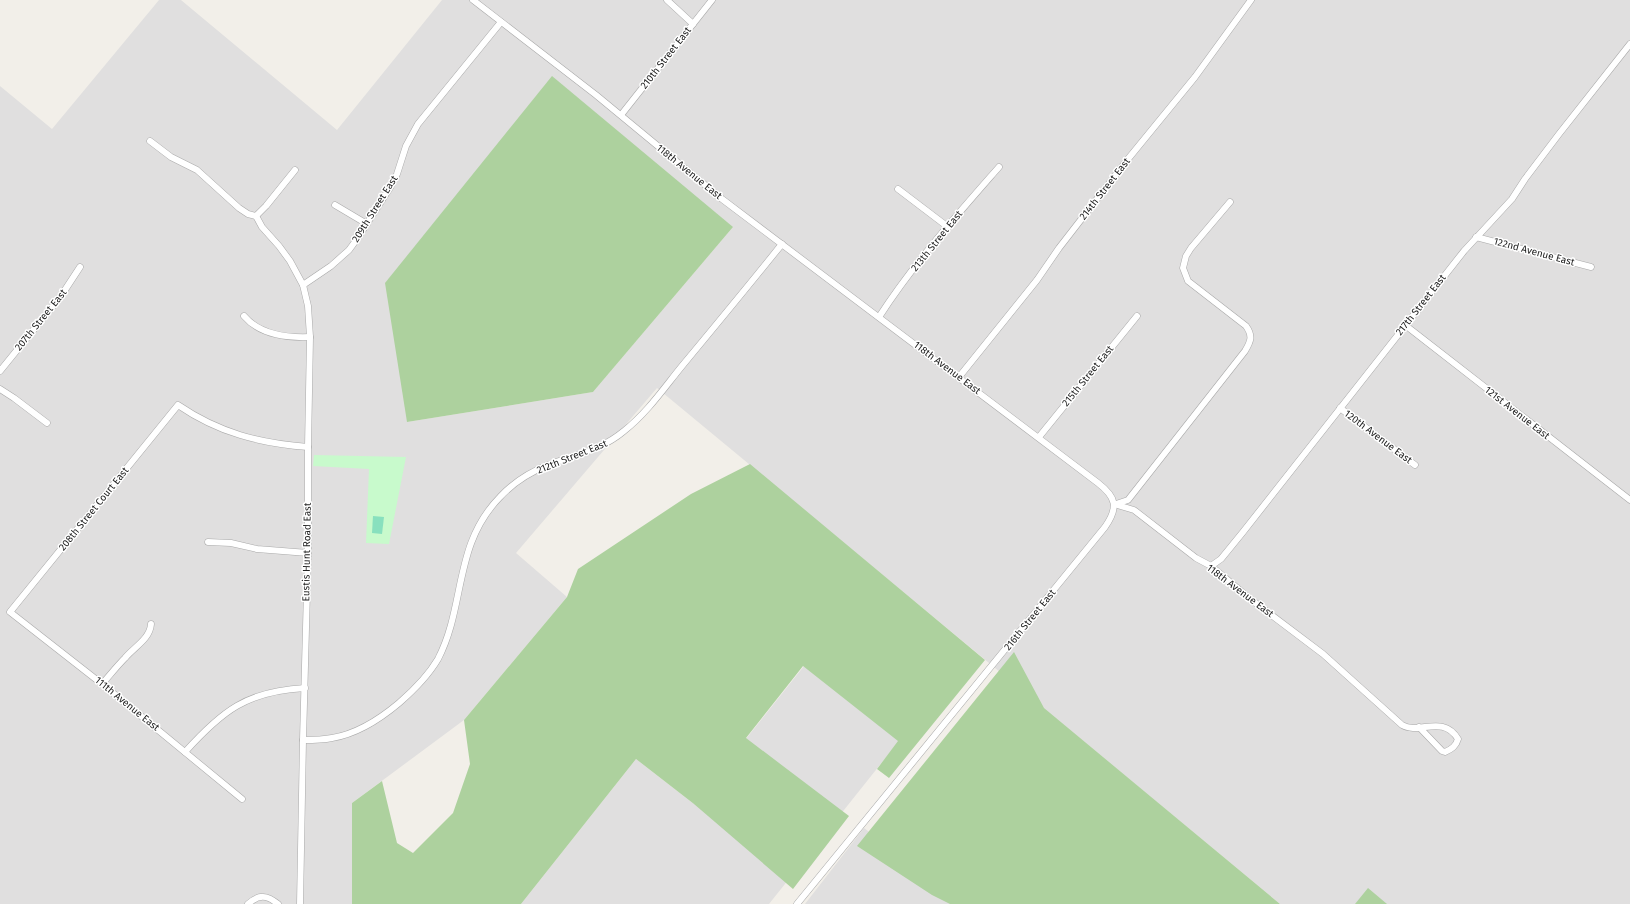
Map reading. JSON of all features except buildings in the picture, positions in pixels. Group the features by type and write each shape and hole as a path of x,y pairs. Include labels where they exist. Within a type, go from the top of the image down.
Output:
{"street":[{"name":"118th Avenue East","path":"472,0 621,116 722,199 1109,491 1114,500 1114,504 1134,510 1196,558 1211,566 1249,598 1323,654 1402,725 1405,727 1442,726 1450,729 1455,734 1458,739 1457,744 1452,749 1445,752 1442,751 1419,727"},
{"path":"667,0 693,24"},
{"name":"210th Street East","path":"621,116 712,0"},
{"name":"214th Street East","path":"959,377 1037,280 1059,248 1128,159 1195,77 1251,0"},
{"name":"209th Street East","path":"303,285 323,273 353,244 391,186 397,174 406,146 418,124 501,22"},
{"name":"217th Street East","path":"1211,566 1221,559 1476,237 1512,199 1559,134 1630,44"},
{"path":"150,141 171,157 197,170 239,208 248,214 256,216 295,170"},
{"name":"213th Street East","path":"879,317 890,299 948,227 1000,167"},
{"path":"898,189 948,227"},
{"path":"1114,504 1128,500 1245,351 1251,339 1251,334 1246,326 1188,281 1183,268 1186,256 1191,248 1230,202"},
{"path":"335,205 367,224"},
{"name":"Eustis Hunt Road East","path":"256,216 262,227 290,261 303,285 308,306 310,337 308,553 302,740 300,904"},
{"name":"122nd Avenue East","path":"1476,237 1591,267"},
{"name":"212th Street East","path":"302,740 331,738 358,730 389,711 420,683 437,660 448,635 467,551 472,537 480,523 498,499 514,484 535,471 548,465 602,447 634,423 782,244"},
{"name":"207th Street East","path":"0,371 61,296 80,267"},
{"path":"244,316 256,326 274,334 294,338 310,337"},
{"name":"215th Street East","path":"1039,437 1137,316"},
{"name":"121st Avenue East","path":"1405,325 1630,500"},
{"path":"0,389 47,423"},
{"name":"208th Street Court East","path":"10,612 178,405 208,423 240,436 279,445 308,447"},
{"name":"120th Avenue East","path":"1340,408 1415,465"},
{"name":"216th Street East","path":"797,904 1105,527 1113,513 1114,504"},
{"path":"208,542 231,543 257,549 308,553"},
{"name":"111th Avenue East","path":"10,612 102,684 242,799"},
{"path":"102,684 126,656 146,637 151,630 151,624"},
{"path":"185,752 212,723 226,712 243,702 263,694 276,691 304,688"},
{"path":"248,904 261,896 268,897 278,904"}],"shaded area":[{"path":"159,0 181,0 337,130 442,0 1630,0 1630,904 1280,904 657,388 516,553 567,597 464,720 352,803 352,904 0,904 0,86 52,129","holes":["733,227 593,392 407,422"]},
{"path":"804,666 899,741 769,904 521,904 636,759 694,804"},
{"path":"864,828 962,904 805,904"}],"green space":[{"path":"552,76 733,227 593,392 407,422 385,283"},
{"path":"314,455 406,457 389,544 366,543 369,469 313,466"},
{"path":"750,464 985,660 889,778 877,769 898,741 803,666 746,738 849,816 793,889 694,804 636,759 521,904 352,904 352,803 382,781 397,843 413,853 453,813 470,764 464,720 567,597 578,569 691,494"},
{"path":"373,516 384,517 382,534 372,533"},
{"path":"1014,652 1044,708 1280,904 950,904 932,895 857,846"},
{"path":"1368,888 1387,904 1355,904"}]}
